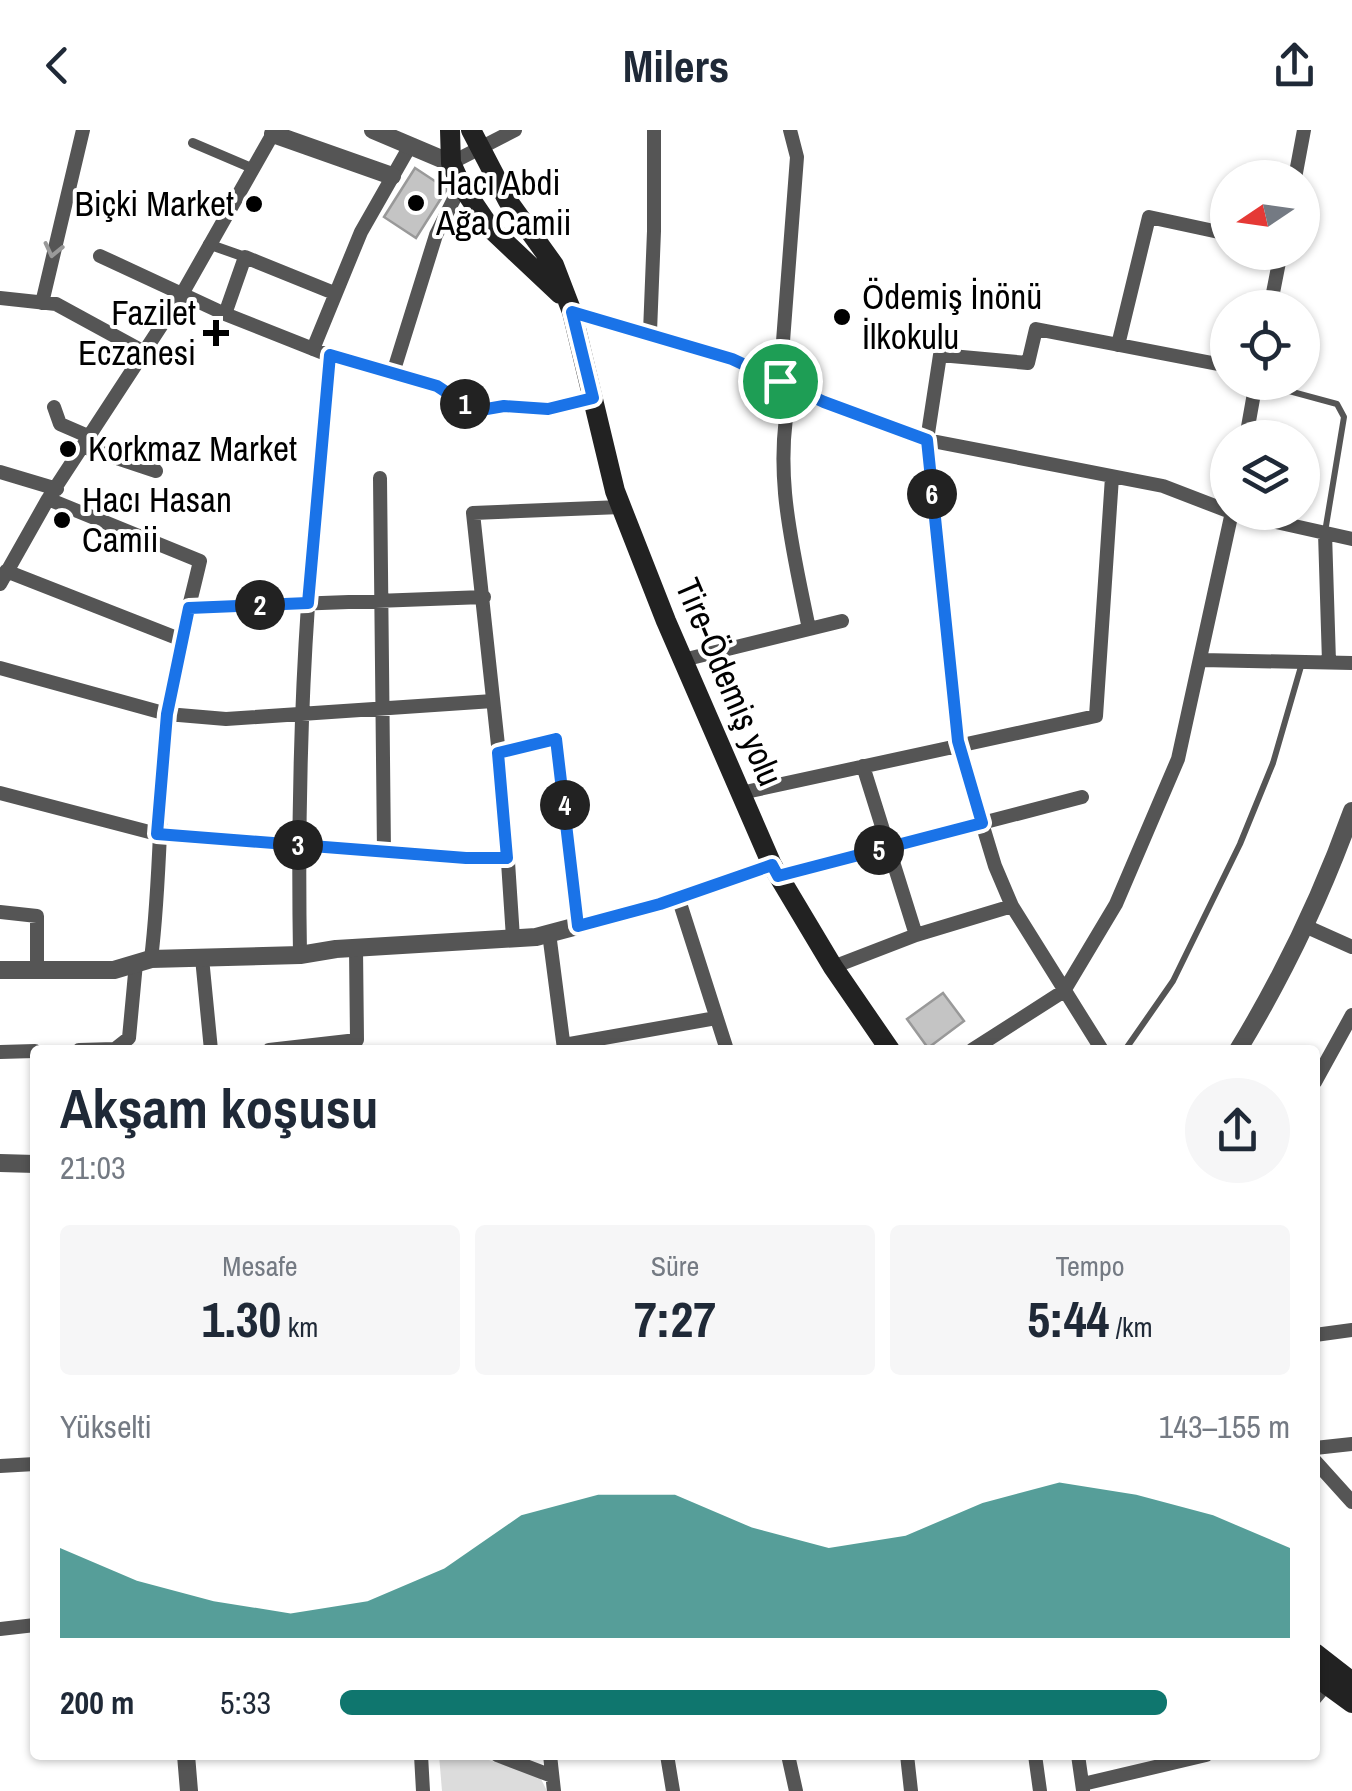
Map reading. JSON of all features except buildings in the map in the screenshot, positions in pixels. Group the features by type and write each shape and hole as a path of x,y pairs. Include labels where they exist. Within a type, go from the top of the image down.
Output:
{"main road":[{"path":"450,130 450,163 460,185 491,229 556,288 572,312"},
{"name":"Tire-Ödemiş yolu","path":"475,138 508,201 554,265 572,312 621,508 775,871 887,1045"},
{"path":"1320,1657 1352,1682"},
{"path":"1320,1687 1352,1703"}],"street":[{"path":"42,303 83,130"},
{"path":"373,130 450,163 475,138 515,130"},
{"path":"650,332 654,130"},
{"path":"790,130 797,157 783,484 809,629"},
{"path":"1298,160 1304,130"},
{"path":"182,640 3,578 182,294 254,169 269,132 392,176"},
{"path":"192,144 254,169"},
{"path":"313,349 361,232 410,146"},
{"path":"393,374 436,235 460,185"},
{"path":"1118,345 1149,217 1210,230"},
{"path":"208,244 334,293"},
{"path":"100,256 224,314 313,349 437,386 475,411 504,406 548,409 593,398"},
{"path":"224,314 245,256"},
{"path":"0,298 56,304 144,352"},
{"path":"572,312 732,359 927,440 1162,486 1210,504"},
{"path":"1099,1045 1012,906 995,866 959,746 927,440 940,355 1028,363 1036,330 1210,363"},
{"path":"300,955 302,711 330,355"},
{"path":"54,407 60,424 87,442 156,471"},
{"path":"0,472 200,561 167,714 157,834 159,896 128,1038 120,1045"},
{"path":"740,793 1096,716 1112,477"},
{"path":"380,478 384,852"},
{"path":"513,938 474,512 621,508"},
{"path":"980,1045 1064,992 1116,904 1178,760 1227,530"},
{"path":"1311,530 1352,540"},
{"path":"1325,533 1329,662"},
{"path":"189,608 484,597"},
{"path":"683,660 842,621"},
{"path":"1202,660 1352,663"},
{"path":"0,668 167,714 226,718 493,700"},
{"path":"498,753 556,739 578,926"},
{"path":"863,766 916,936"},
{"path":"0,793 157,834 507,858"},
{"path":"0,970 114,970 144,961 300,955 549,933 775,871 888,848 1082,798"},
{"path":"1241,1045 1305,926 1330,873 1352,810"},
{"path":"678,897 724,1045"},
{"path":"833,967 1012,906"},
{"path":"0,912 37,916 37,970"},
{"path":"1305,926 1352,947"},
{"path":"549,933 564,1045"},
{"path":"356,948 358,1045"},
{"path":"202,958 211,1045"},
{"path":"1320,1073 1352,1015"},
{"path":"574,1045 716,1018"},
{"path":"0,1052 30,1051"},
{"path":"0,1162 30,1164"},
{"path":"1320,1334 1352,1330"},
{"path":"1320,1447 1352,1444"},
{"path":"0,1466 30,1464"},
{"path":"1320,1467 1352,1502"},
{"path":"0,1628 30,1625"},
{"path":"186,1760 189,1791"},
{"path":"420,1760 423,1791"},
{"path":"507,1760 553,1783"},
{"path":"668,1760 673,1791"},
{"path":"789,1760 796,1791"},
{"path":"907,1760 911,1791"},
{"path":"1035,1760 1040,1791"},
{"path":"1079,1760 1083,1788 1187,1760"}],"lane":[{"path":"1320,399 1337,404 1344,417 1325,533"},
{"path":"1129,1045 1174,981 1240,844 1273,762 1302,660"}],"shaded area":[{"path":"439,1760 489,1760 539,1775 547,1791 442,1791"}],"place":[{"name":"Hacı Abdi Ağa Camii","path":"416,203"},
{"name":"Biçki Market","path":"254,204"},
{"name":"Ödemiş İnönü İlkokulu","path":"842,317"},
{"name":"Fazilet Eczanesi","path":"216,333"},
{"name":"Korkmaz Market","path":"68,449"},
{"name":"Hacı Hasan Camii","path":"62,520"}],"route":[{"path":"572,312 732,359 780,381 824,402 927,440 958,741 982,823 778,876 772,865 660,904 578,926 556,739 498,753 507,858 157,834 167,714 189,608 308,603 330,355 437,386 475,411 504,406 548,409 593,398 572,312"}]}
